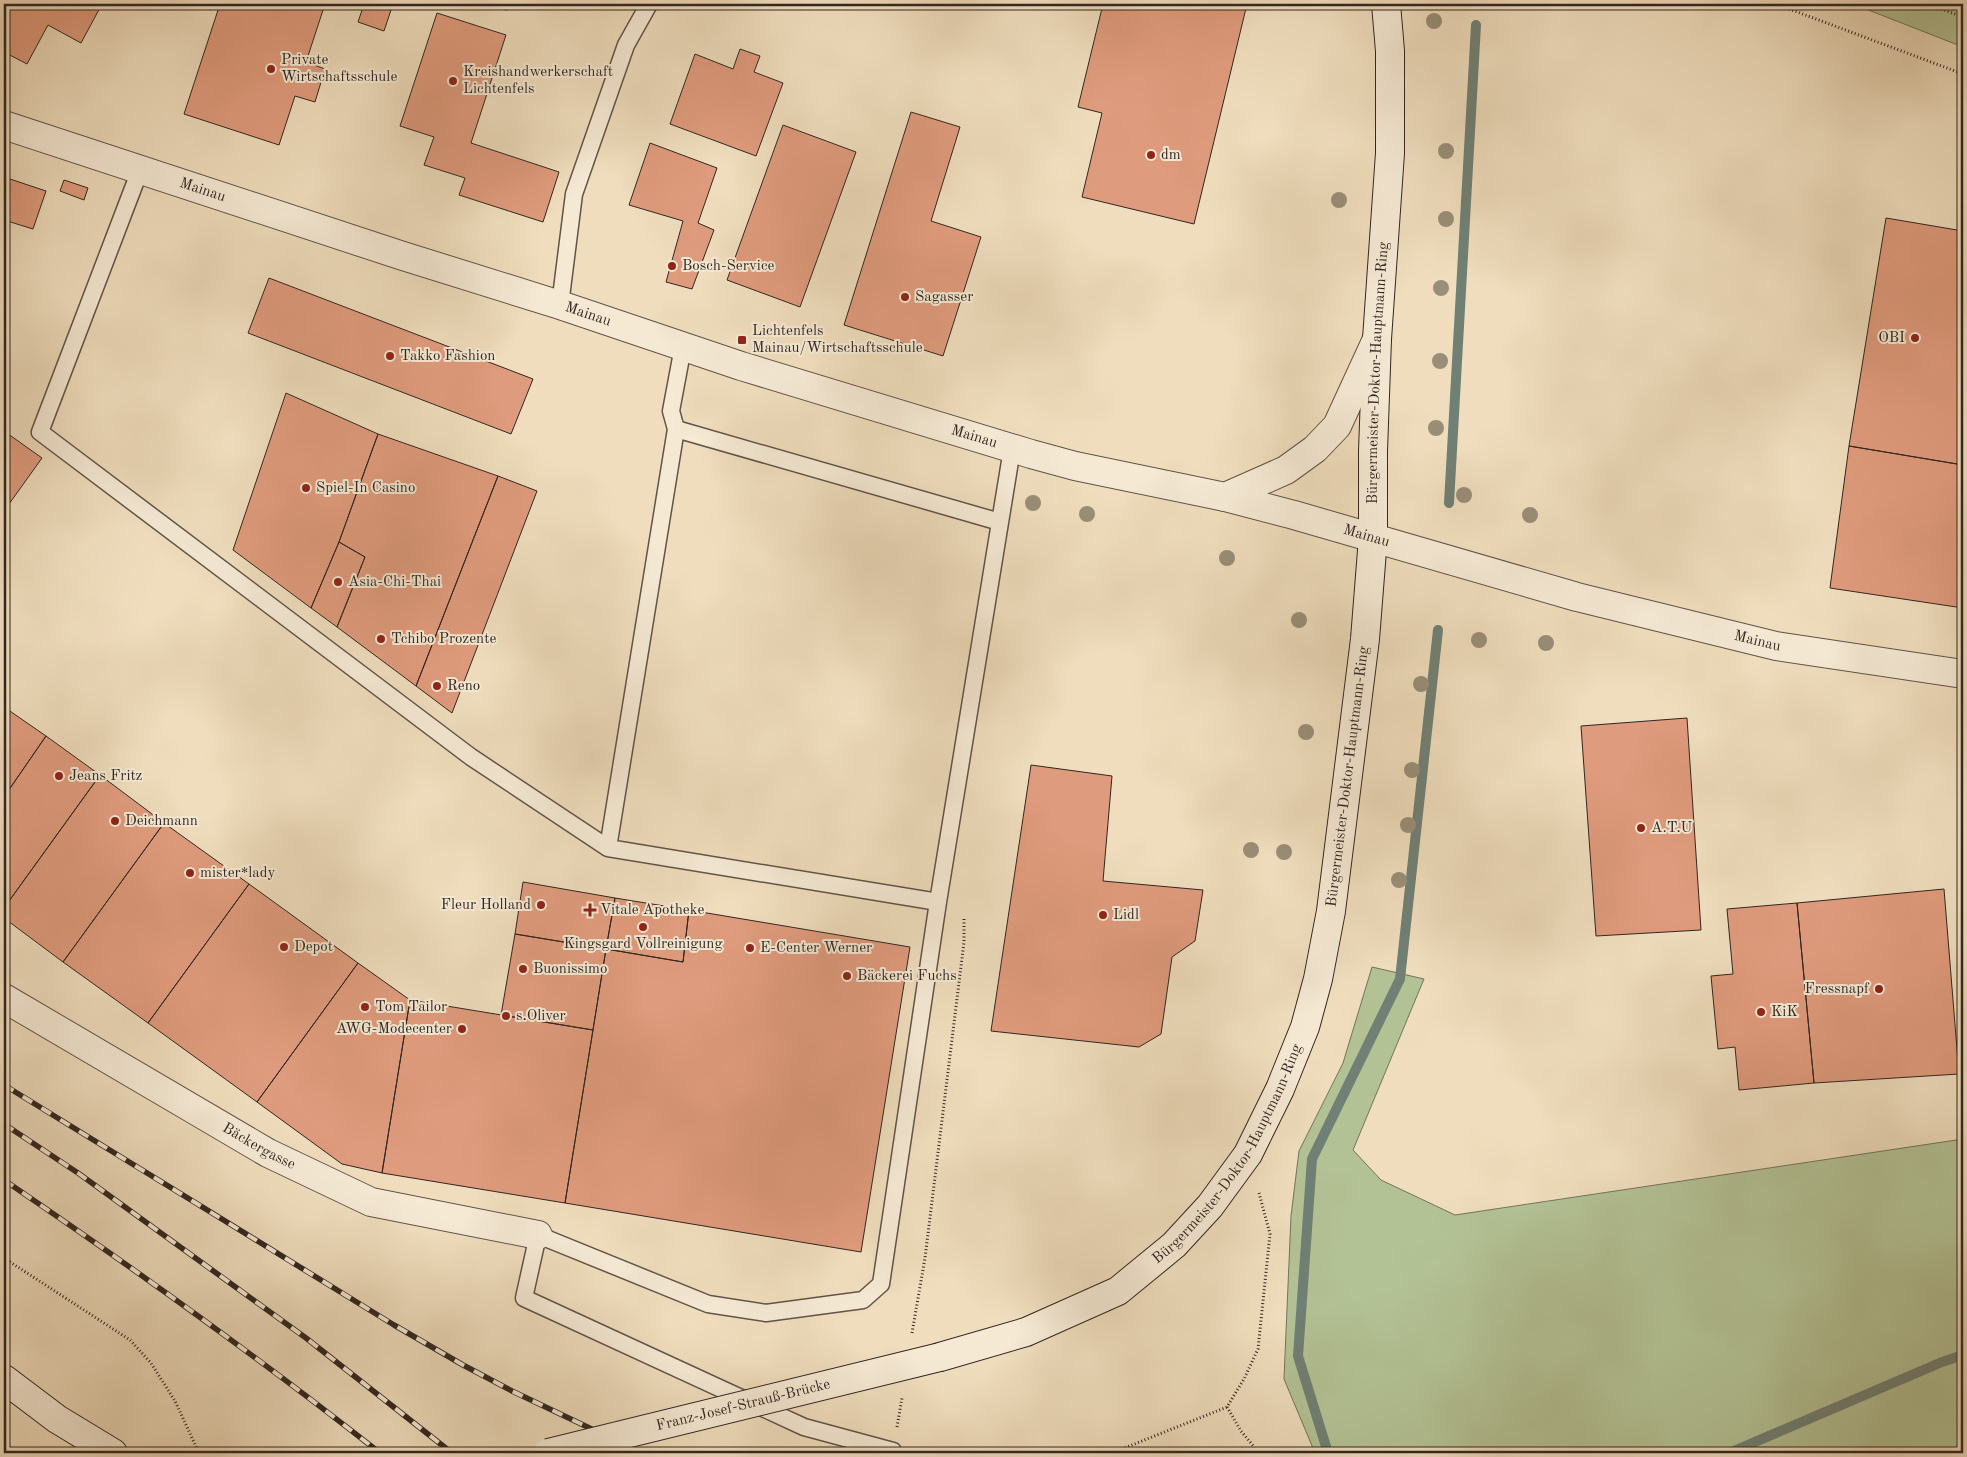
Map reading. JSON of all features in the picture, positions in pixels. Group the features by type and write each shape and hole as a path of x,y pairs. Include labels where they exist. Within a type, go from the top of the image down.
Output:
{"street":[{"name":"Bürgermeister-Doktor-Hauptmann-Ring","path":"940,1357 1026,1332 1118,1291 1174,1245 1210,1206 1248,1154 1280,1089 1305,1027 1318,979 1331,912 1366,639 1373,538 1373,451 1377,339 1390,153 1390,51 1386,4"},
{"name":"Mainau","path":"4,125 403,256 560,305 683,347 1012,449 1075,466 1225,497 1577,597 1776,646 1963,674"},
{"path":"1225,497 1286,470 1315,449 1332,432 1337,426 1377,339"},
{"name":"Bäckergasse","path":"4,998 268,1153 371,1202 538,1235"},
{"name":"Franz-Josef-Strauß-Brücke","path":"548,1453 940,1357"},
{"path":"4,1378 57,1420 113,1453"}],"lane":[{"path":"560,305 574,194 626,45 648,4"},
{"path":"140,170 40,432 471,757 608,848 938,902"},
{"path":"608,848 676,429 671,411 683,347"},
{"path":"676,429 1000,522"},
{"path":"893,1451 804,1427 524,1298 538,1235 708,1304 766,1313 863,1300 881,1284 938,902 1012,449"}],"path":[{"path":"1776,4 1963,74"},
{"path":"1928,4 1963,17"},
{"path":"912,1337 925,1258 964,942 963,911 938,902"},
{"path":"1112,1453 1227,1407 1244,1379 1258,1349 1270,1234 1248,1154"},
{"path":"4,1258 130,1340 150,1363 175,1401 199,1453"},
{"path":"893,1451 903,1394"},
{"path":"1227,1407 1241,1431 1259,1453"}],"green space":[{"path":"1853,4 1963,4 1963,47"},
{"path":"1372,967 1424,979 1353,1150 1381,1180 1455,1215 1963,1139 1963,1453 1315,1453 1284,1379 1291,1216 1299,1151 1343,1063"}],"building":[{"path":"4,4 102,4 81,43 48,25 27,64 4,52"},
{"path":"220,4 325,4 306,62 325,69 315,102 295,96 279,145 184,114"},
{"path":"364,4 393,4 384,31 358,22"},
{"path":"481,4 535,4 506,10"},
{"name":"dm","path":"1103,4 1247,4 1194,224 1082,197 1102,113 1078,107"},
{"name":"Kreishandwerkerschaft Lichtenfels","path":"437,13 506,35 471,143 559,172 543,222 459,195 465,178 424,165 434,137 400,126"},
{"path":"740,49 760,56 754,72 783,83 756,156 670,124 695,54 733,69"},
{"path":"911,112 960,127 931,221 981,237 943,356 844,325"},
{"path":"783,125 856,152 800,307 727,280"},
{"path":"650,143 717,168 698,223 714,230 692,289 666,282 683,221 629,205"},
{"path":"4,177 46,191 33,229 4,220"},
{"path":"64,180 88,188 84,200 60,191"},
{"name":"OBI","path":"1886,218 1963,231 1963,465 1849,446"},
{"name":"Takko Fashion","path":"269,278 533,379 511,434 248,333"},
{"name":"Spiel-In Casino","path":"286,393 378,434 339,542 311,608 233,550"},
{"path":"4,431 42,458 4,511"},
{"path":"378,434 498,476 416,686 337,627 365,557 339,542"},
{"path":"1849,446 1963,465 1963,608 1830,588"},
{"path":"498,476 537,491 452,713 416,686"},
{"name":"Asia-Chi-Thai","path":"339,542 365,557 337,627 311,608"},
{"path":"4,707 46,736 4,797"},
{"name":"A.T.U","path":"1687,718 1701,930 1596,936 1581,726"},
{"path":"46,736 100,775 4,908 4,797"},
{"name":"Lidl","path":"1031,765 1112,776 1103,881 1203,890 1195,941 1172,957 1161,1034 1139,1047 991,1031"},
{"path":"100,775 164,823 63,962 4,918 4,908"},
{"path":"164,823 249,884 148,1023 63,962"},
{"path":"523,882 615,898 606,949 515,934"},
{"path":"249,884 358,963 257,1102 148,1023"},
{"name":"Fressnapf","path":"1944,889 1959,1074 1814,1083 1797,903"},
{"path":"615,898 689,910 683,962 606,949"},
{"name":"KiK","path":"1797,903 1814,1083 1739,1090 1735,1047 1718,1049 1711,976 1733,974 1727,909"},
{"path":"689,910 910,947 861,1252 565,1203 606,949 683,962"},
{"path":"515,934 606,949 593,1030 501,1015"},
{"path":"358,963 410,1000 382,1173 342,1164 257,1102"},
{"path":"410,1000 593,1030 565,1203 382,1173"}],"waterway":[{"path":"1449,503 1476,25"},
{"path":"1328,1453 1298,1356 1312,1159 1400,979 1438,630"},
{"path":"1729,1453 1942,1362 1963,1355"}],"railway":[{"path":"4,1085 394,1325 463,1365 512,1391 642,1453"},
{"path":"4,1124 78,1173 306,1338 452,1453"},
{"path":"4,1180 194,1313 380,1453"}],"place":[{"name":"Private Wirtschaftsschule","path":"271,69"},
{"name":"Kreishandwerkerschaft Lichtenfels","path":"453,81"},
{"name":"dm","path":"1151,155"},
{"name":"Bosch-Service","path":"672,266"},
{"name":"Sagasser","path":"905,297"},
{"name":"OBI","path":"1915,338"},
{"name":"Lichtenfels Mainau/Wirtschaftsschule","path":"742,340"},
{"name":"Takko Fashion","path":"390,356"},
{"name":"Spiel-In Casino","path":"306,488"},
{"name":"Asia-Chi-Thai","path":"338,582"},
{"name":"Tchibo Prozente","path":"381,639"},
{"name":"Reno","path":"437,686"},
{"name":"Jeans Fritz","path":"59,776"},
{"name":"Deichmann","path":"115,821"},
{"name":"A.T.U","path":"1641,828"},
{"name":"mister*lady","path":"190,873"},
{"name":"Fleur Holland","path":"541,905"},
{"name":"Vitale Apotheke","path":"590,910"},
{"name":"Lidl","path":"1103,915"},
{"name":"Kingsgard Vollreinigung","path":"643,927"},
{"name":"Depot","path":"284,947"},
{"name":"E-Center Werner","path":"750,948"},
{"name":"Buonissimo","path":"523,969"},
{"name":"Bäckerei Fuchs","path":"847,976"},
{"name":"Fressnapf","path":"1879,989"},
{"name":"Tom Tailor","path":"365,1007"},
{"name":"KiK","path":"1761,1012"},
{"name":"s.Oliver","path":"506,1016"},
{"name":"AWG-Modecenter","path":"462,1029"}]}
